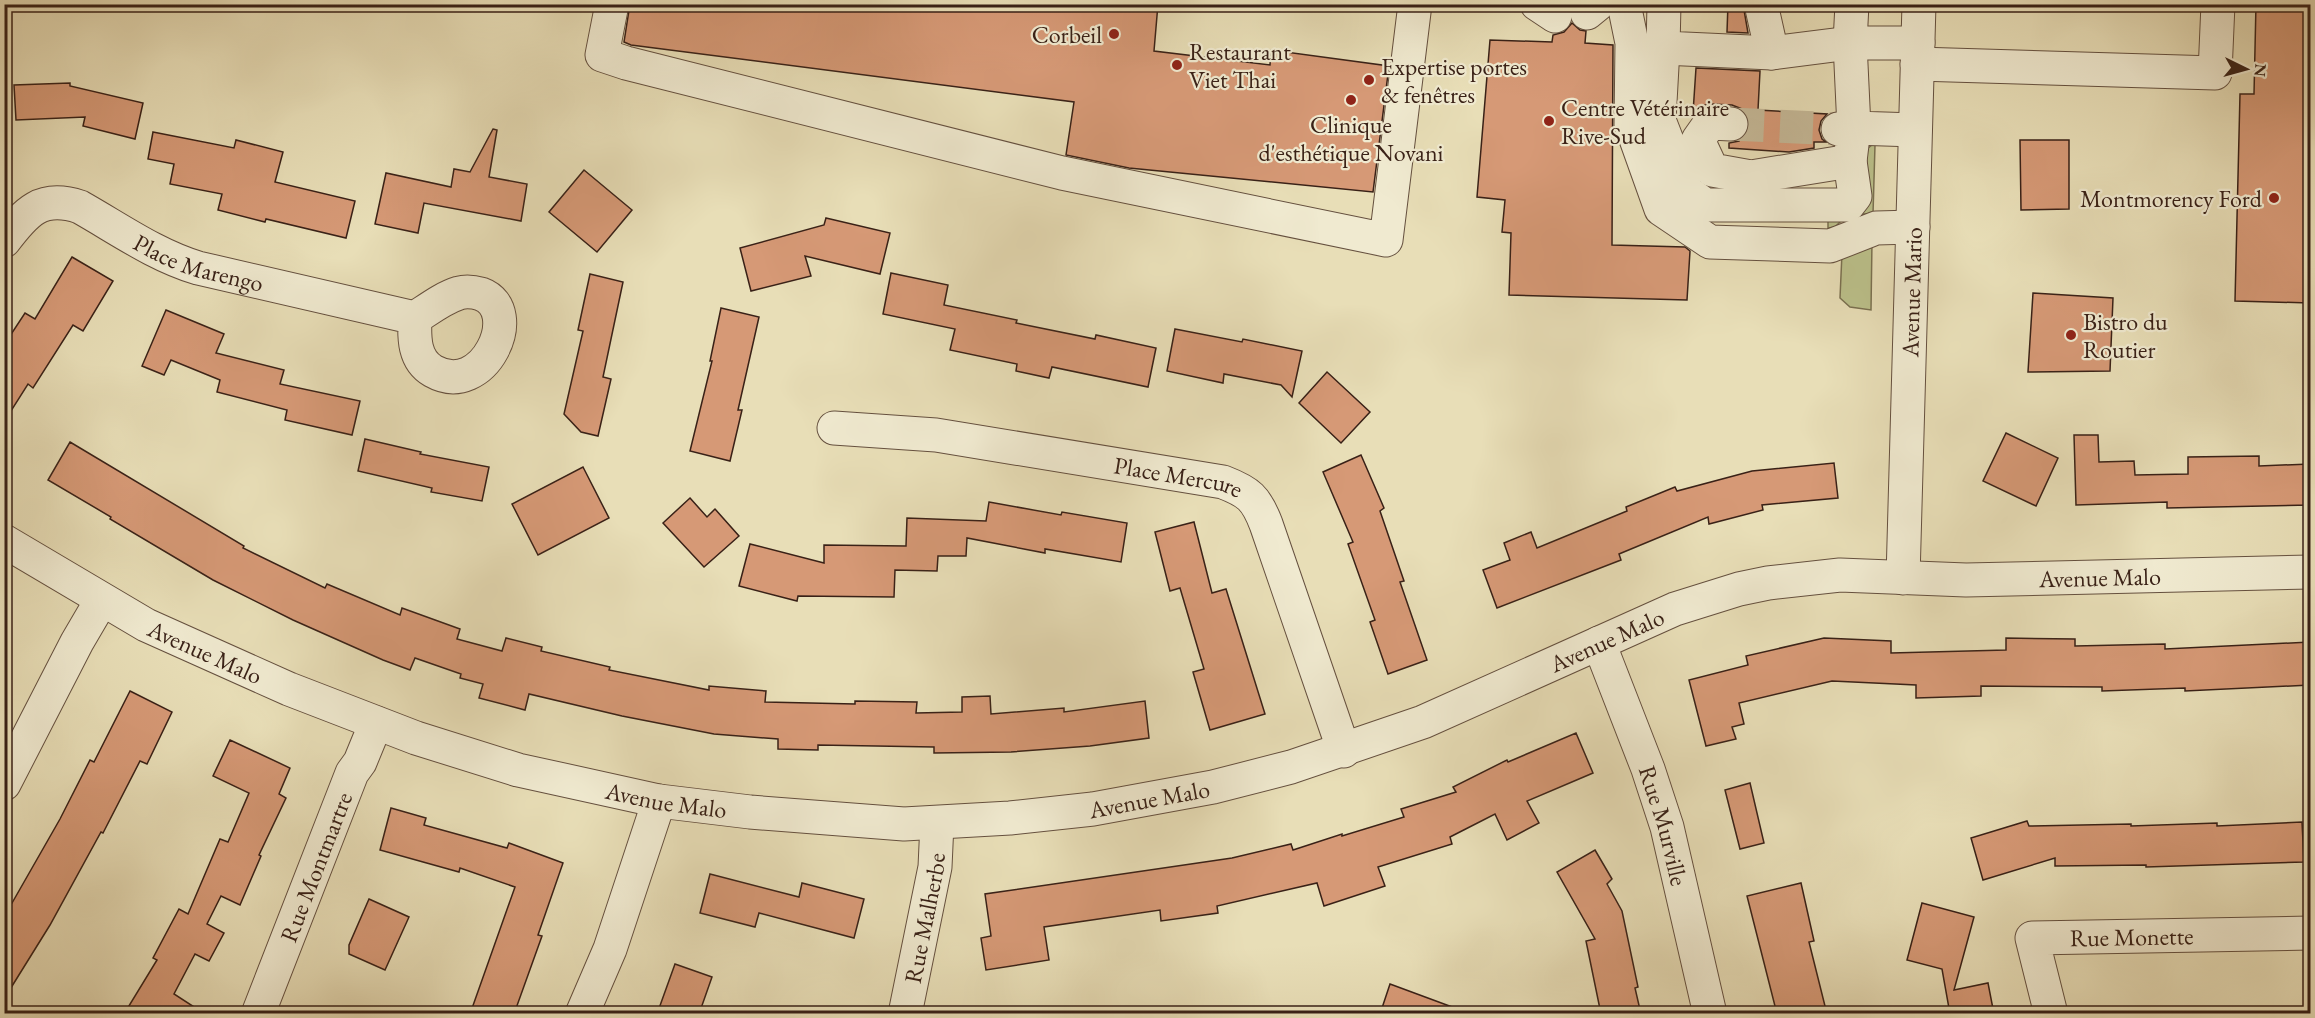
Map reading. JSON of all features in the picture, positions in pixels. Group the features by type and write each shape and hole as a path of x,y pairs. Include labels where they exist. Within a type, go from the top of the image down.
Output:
{"street":[{"path":"612,4 602,55 626,63 1062,173 1386,240 1414,4"},
{"path":"1624,4 1632,43 1631,125 1661,209 1710,242 1830,246 1876,228 1913,227"},
{"path":"1664,4 1659,120 1688,192 1705,204 1848,205 1855,196 1846,128 1852,4"},
{"path":"1761,4 1772,53"},
{"name":"Avenue Mario","path":"1903,578 1919,4"},
{"path":"1663,48 1772,53 1850,43 1918,53 2215,73 2218,4"},
{"path":"1659,120 1718,126 1698,140 1712,170 1752,177 1850,161"},
{"path":"1846,128 1916,129"},
{"name":"Place Marengo","path":"4,241 33,208 48,202 67,202 80,207 174,261 415,318"},
{"name":"Place Mercure","path":"834,428 936,435 1223,482 1250,494 1259,506 1266,524 1344,750"},
{"name":"Avenue Malo","path":"4,541 101,601 146,625 289,689 376,723 518,770 659,801 750,812 879,822 937,823 1053,813 1134,802 1222,785 1344,750 1468,703 1675,609 1739,589 1840,575 1966,580 2310,572"},
{"path":"4,784 77,642 101,601"},
{"name":"Rue Murville","path":"1599,643 1648,770 1667,827 1710,1014"},
{"name":"Rue Montmartre","path":"258,1014 352,773 360,762 376,723"},
{"path":"582,1014 610,949 659,801"},
{"name":"Rue Malherbe","path":"905,1014 935,867 937,823"},
{"name":"Rue Monette","path":"2051,1014 2032,938 2310,933"}],"green space":[{"path":"1875,145 1873,214 1848,214 1835,227 1828,228 1828,214 1846,211 1867,149"},
{"path":"1872,241 1871,310 1850,307 1840,298 1842,253"}],"building":[{"path":"630,4 1158,4 1154,51 1270,65 1271,50 1389,66 1373,192 1129,168 1066,155 1074,102 631,45 624,42"},
{"path":"1728,4 1743,4 1748,33 1727,32"},
{"name":"Montmorency Ford","path":"2256,4 2310,4 2310,303 2235,301 2240,94 2254,94"},
{"name":"Centre Vétérinaire Rive-Sud","path":"1572,23 1580,30 1586,31 1585,43 1613,45 1612,245 1685,247 1690,251 1687,300 1509,295 1511,233 1502,232 1505,200 1477,197 1490,40 1552,42 1553,35 1564,32"},
{"path":"1696,68 1760,71 1758,110 1827,114 1821,121 1819,130 1822,139 1826,142 1814,142 1814,148 1789,152 1729,148 1729,143 1739,141 1747,134 1750,125 1748,116 1742,109 1732,105 1710,104 1701,106 1693,113"},
{"path":"70,83 70,86 143,103 135,139 83,126 85,117 16,120 14,85"},
{"path":"493,129 497,130 489,177 527,184 521,221 424,203 418,233 375,224 386,173 451,187 454,169 470,172"},
{"path":"153,132 234,148 236,140 283,152 275,182 355,201 346,238 218,210 222,194 170,184 174,164 148,159"},
{"path":"2020,140 2069,140 2069,209 2021,210"},
{"path":"584,170 632,210 597,252 549,212"},
{"path":"826,218 890,233 880,274 805,256 811,276 751,291 740,248 824,225"},
{"path":"72,257 113,281 83,331 73,325 33,388 28,384 4,422 4,345 25,313 35,319"},
{"path":"891,273 948,285 944,305 1017,320 1016,323 1095,339 1096,335 1156,348 1148,387 1052,367 1049,378 1016,371 1017,364 950,350 955,329 883,314"},
{"path":"590,274 623,282 603,377 611,379 598,436 581,432 564,414 583,331 578,330"},
{"name":"Bistro du Routier","path":"2033,293 2113,298 2110,371 2028,372"},
{"path":"721,308 759,317 738,410 742,410 730,461 690,451 712,361 710,361"},
{"path":"166,310 224,334 216,353 284,370 280,384 360,401 352,435 285,420 287,410 217,392 220,380 171,360 164,375 142,366"},
{"path":"1175,329 1302,351 1292,397 1281,385 1224,374 1223,383 1167,371"},
{"path":"1327,372 1370,412 1341,443 1299,403"},
{"path":"2006,433 2058,458 2036,506 1983,481"},
{"path":"2074,435 2098,435 2099,462 2134,461 2135,475 2188,474 2188,457 2259,456 2259,466 2310,464 2310,505 2167,508 2167,502 2076,505"},
{"path":"365,439 421,452 420,454 489,467 482,501 431,492 432,488 358,471"},
{"path":"70,442 244,546 243,548 325,588 327,584 400,615 402,608 460,629 457,639 502,651 506,638 542,647 541,651 610,667 609,670 709,690 709,686 766,691 765,702 855,704 855,701 917,702 916,713 962,712 962,697 990,696 991,714 1064,708 1064,712 1145,701 1149,738 1090,746 1011,752 934,753 934,747 818,745 818,750 778,749 778,739 714,734 622,716 529,694 525,710 479,698 483,684 460,678 461,674 415,658 410,670 383,660 293,620 213,580 110,519 111,517 48,480"},
{"path":"1361,455 1384,508 1380,511 1404,581 1400,582 1427,660 1388,674 1370,622 1375,620 1348,544 1353,542 1323,472"},
{"path":"1834,463 1838,498 1762,505 1763,510 1709,524 1708,517 1619,554 1621,560 1497,608 1483,570 1510,560 1504,543 1531,532 1537,548 1627,511 1626,507 1675,487 1677,491 1752,471"},
{"path":"583,467 609,518 538,555 512,504"},
{"path":"690,498 707,517 715,509 739,536 704,567 663,523"},
{"path":"989,502 1061,515 1062,512 1127,523 1121,562 1045,549 1045,553 967,538 966,556 938,556 937,571 895,570 894,597 798,596 797,601 739,586 750,544 824,563 824,545 906,546 907,518 986,521"},
{"path":"1194,522 1212,593 1226,589 1265,714 1210,730 1193,672 1204,669 1180,588 1170,591 1155,532"},
{"path":"1824,638 1891,641 1891,653 2006,650 2006,638 2075,639 2075,646 2165,644 2165,649 2310,642 2310,685 2185,691 2185,688 2102,691 2102,687 1981,686 1981,696 1916,698 1916,685 1832,681 1739,703 1744,724 1732,727 1736,739 1706,746 1689,680 1748,665 1746,656"},
{"path":"130,691 172,712 147,764 140,761 103,833 101,832 50,925 4,999 4,898 12,903 60,819 90,760 94,762"},
{"path":"1576,733 1593,773 1527,801 1539,823 1507,840 1495,814 1450,837 1452,844 1378,867 1385,886 1324,906 1317,883 1217,906 1218,913 1161,921 1160,910 1044,927 1049,960 986,970 981,938 991,936 985,894 1232,858 1291,844 1293,850 1404,817 1401,809 1456,792 1453,787 1507,760 1508,762"},
{"path":"230,740 290,768 279,794 286,798 259,855 261,856 240,905 221,896 207,924 224,933 209,961 195,954 174,994 205,1014 124,1014 157,960 153,958 179,909 188,914 220,839 228,842 249,793 213,776"},
{"path":"1750,783 1764,843 1740,849 1725,790"},
{"path":"391,808 426,818 424,825 507,848 509,843 563,863 538,935 542,936 514,1014 470,1014 515,887 460,868 459,872 380,850"},
{"path":"2027,821 2029,826 2217,823 2217,826 2302,822 2304,862 2146,867 2146,865 2055,866 2055,858 1983,880 1971,838"},
{"path":"1595,850 1612,879 1607,884 1622,911 1638,987 1635,988 1641,1014 1601,1014 1586,941 1595,939 1557,872"},
{"path":"710,874 799,897 802,883 864,899 854,938 759,913 755,927 700,913"},
{"path":"1801,883 1814,941 1809,942 1827,1014 1777,1014 1747,896"},
{"path":"369,899 409,917 385,970 349,954 349,945"},
{"path":"1922,903 1974,917 1954,990 1988,983 1994,1014 1950,1014 1942,969 1907,960"},
{"path":"675,964 712,977 699,1014 657,1014"},
{"path":"1390,984 1463,1011 1462,1014 1380,1014"}],"tunnel":[{"path":"1731,124 1838,129"}],"place":[{"name":"Corbeil","path":"1114,34"},
{"name":"Restaurant Viet Thai","path":"1177,65"},
{"name":"Expertise portes & fenêtres","path":"1369,80"},
{"name":"Clinique d'esthétique Novani","path":"1351,100"},
{"name":"Centre Vétérinaire Rive-Sud","path":"1549,121"},
{"name":"Montmorency Ford","path":"2274,198"},
{"name":"Bistro du Routier","path":"2071,335"}]}
